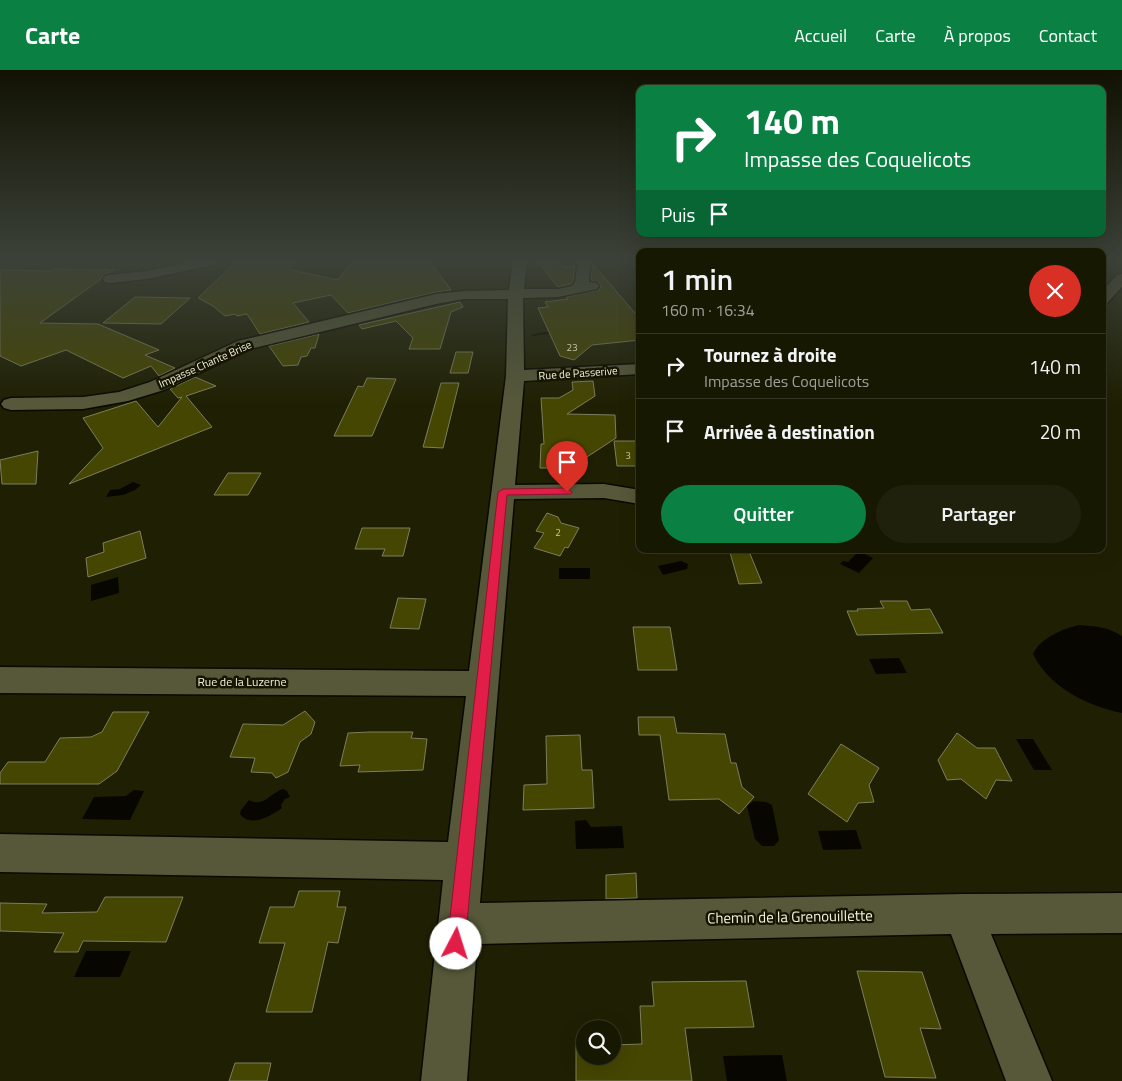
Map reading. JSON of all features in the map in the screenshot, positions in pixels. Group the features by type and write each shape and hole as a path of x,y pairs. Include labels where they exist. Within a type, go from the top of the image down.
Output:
{"street":[{"name":"Impasse Chante Brise","path":"11,404 83,403 122,397 156,386 253,342 397,308"},
{"path":"444,1081 458,924 515,376 516,308"},
{"name":"Rue de Passerive","path":"515,376 636,369"},
{"path":"503,492 604,492 636,496"},
{"name":"Rue de la Luzerne","path":"0,680 483,684"},
{"path":"0,853 465,860"},
{"name":"Chemin de la Grenouillette","path":"458,924 963,914 1122,913"},
{"path":"963,914 1029,1081"}],"shaded area":[{"path":"133,482 141,485 123,495 106,497 110,490 120,489"},
{"path":"857,553 863,553 873,558 859,573 840,564 843,561 848,562"},
{"path":"681,561 688,564 687,569 663,575 658,566"},
{"path":"559,568 590,568 590,579 559,579"},
{"path":"118,577 119,593 91,601 91,585"},
{"path":"1079,625 1106,629 1122,636 1122,713 1083,700 1070,693 1049,676 1033,654 1047,638 1060,631"},
{"path":"899,658 907,673 876,674 869,659"},
{"path":"1016,739 1033,739 1052,770 1034,770"},
{"path":"283,789 287,791 290,797 285,799 281,805 282,808 272,814 261,819 249,820 240,814 249,800 254,802 263,801"},
{"path":"134,790 144,791 130,820 82,819 94,797 126,796"},
{"path":"753,801 766,802 772,805 779,840 774,846 762,846 755,839 747,806"},
{"path":"586,820 591,827 622,826 624,848 576,849 575,821"},
{"path":"856,830 862,849 823,850 818,831"},
{"path":"86,951 131,951 120,977 74,977"},
{"path":"782,1055 787,1081 727,1081 723,1056"}],"building":[{"path":"0,308 61,308 40,323 98,324 159,350 145,355 175,368 159,376 151,366 123,378 66,350 21,366 0,356"},
{"path":"121,308 179,308 161,324 103,323"},
{"path":"216,308 297,308 309,322 260,334 247,314 225,316"},
{"path":"343,308 368,308 348,313"},
{"path":"433,308 460,308 451,312 440,349 409,349 413,338 396,321 362,329 359,325"},
{"path":"538,308 631,308 636,314 636,340 592,345 574,360 560,356"},
{"path":"319,334 315,348 311,348 307,356 301,357 298,365 283,366 269,346"},
{"path":"456,352 473,352 468,373 450,373"},
{"path":"195,377 216,386 186,396 212,427 69,484 103,448 83,418 136,401 158,427 182,397 178,398 170,389"},
{"path":"367,378 396,379 372,436 334,436 358,386 363,387"},
{"path":"593,381 595,396 567,414 615,415 616,438 570,468 540,468 541,444 544,444 541,398 559,398 573,390 572,382"},
{"path":"441,383 459,383 443,448 423,447"},
{"path":"614,441 636,441 636,466 617,466"},
{"path":"38,451 36,484 2,484 0,460"},
{"path":"228,473 261,473 248,495 214,495"},
{"path":"547,513 558,517 561,523 579,528 568,548 565,547 560,556 534,548 544,533 536,531"},
{"path":"362,528 410,528 403,556 382,556 385,549 355,549"},
{"path":"140,531 146,558 88,577 86,558 104,552 103,543"},
{"path":"730,553 750,553 762,583 739,584"},
{"path":"398,598 426,599 419,629 390,628"},
{"path":"880,601 907,601 911,610 930,609 943,633 857,635 847,611 884,608"},
{"path":"633,627 670,627 677,670 638,670"},
{"path":"305,711 315,722 311,734 300,742 288,772 276,778 272,773 251,772 255,758 230,757 243,724 283,725"},
{"path":"113,712 149,712 117,771 99,784 0,784 0,773 8,762 45,762 60,738 91,737 102,732"},
{"path":"638,717 674,717 677,733 725,734 731,763 736,763 742,787 754,797 739,814 719,799 669,800 660,735 639,735"},
{"path":"413,732 411,738 427,739 423,770 358,772 360,765 340,766 348,733"},
{"path":"957,733 977,748 995,748 1012,781 996,780 986,799 961,779 947,780 938,760"},
{"path":"580,735 582,770 592,770 594,808 523,810 524,785 547,784 546,736"},
{"path":"841,744 879,768 869,785 874,802 858,803 847,822 808,794"},
{"path":"636,873 637,898 606,899 606,875"},
{"path":"299,891 340,891 337,907 346,907 338,943 328,942 312,1012 266,1012 285,943 259,943 270,907 294,907"},
{"path":"105,897 183,897 166,942 83,941 78,952 54,952 64,933 0,931 0,903 47,904 42,913 97,912"},
{"path":"857,971 922,972 941,1029 920,1028 936,1078 885,1077"},
{"path":"746,981 754,1027 685,1028 692,1081 576,1081 576,1065 621,1065 621,1045 642,1044 640,1006 654,1006 652,982"},
{"path":"235,1063 271,1063 267,1081 229,1081"}],"waterway":[{"path":"533,335 557,331"}],"route":[{"path":"456,944 503,492 567,492"}]}
